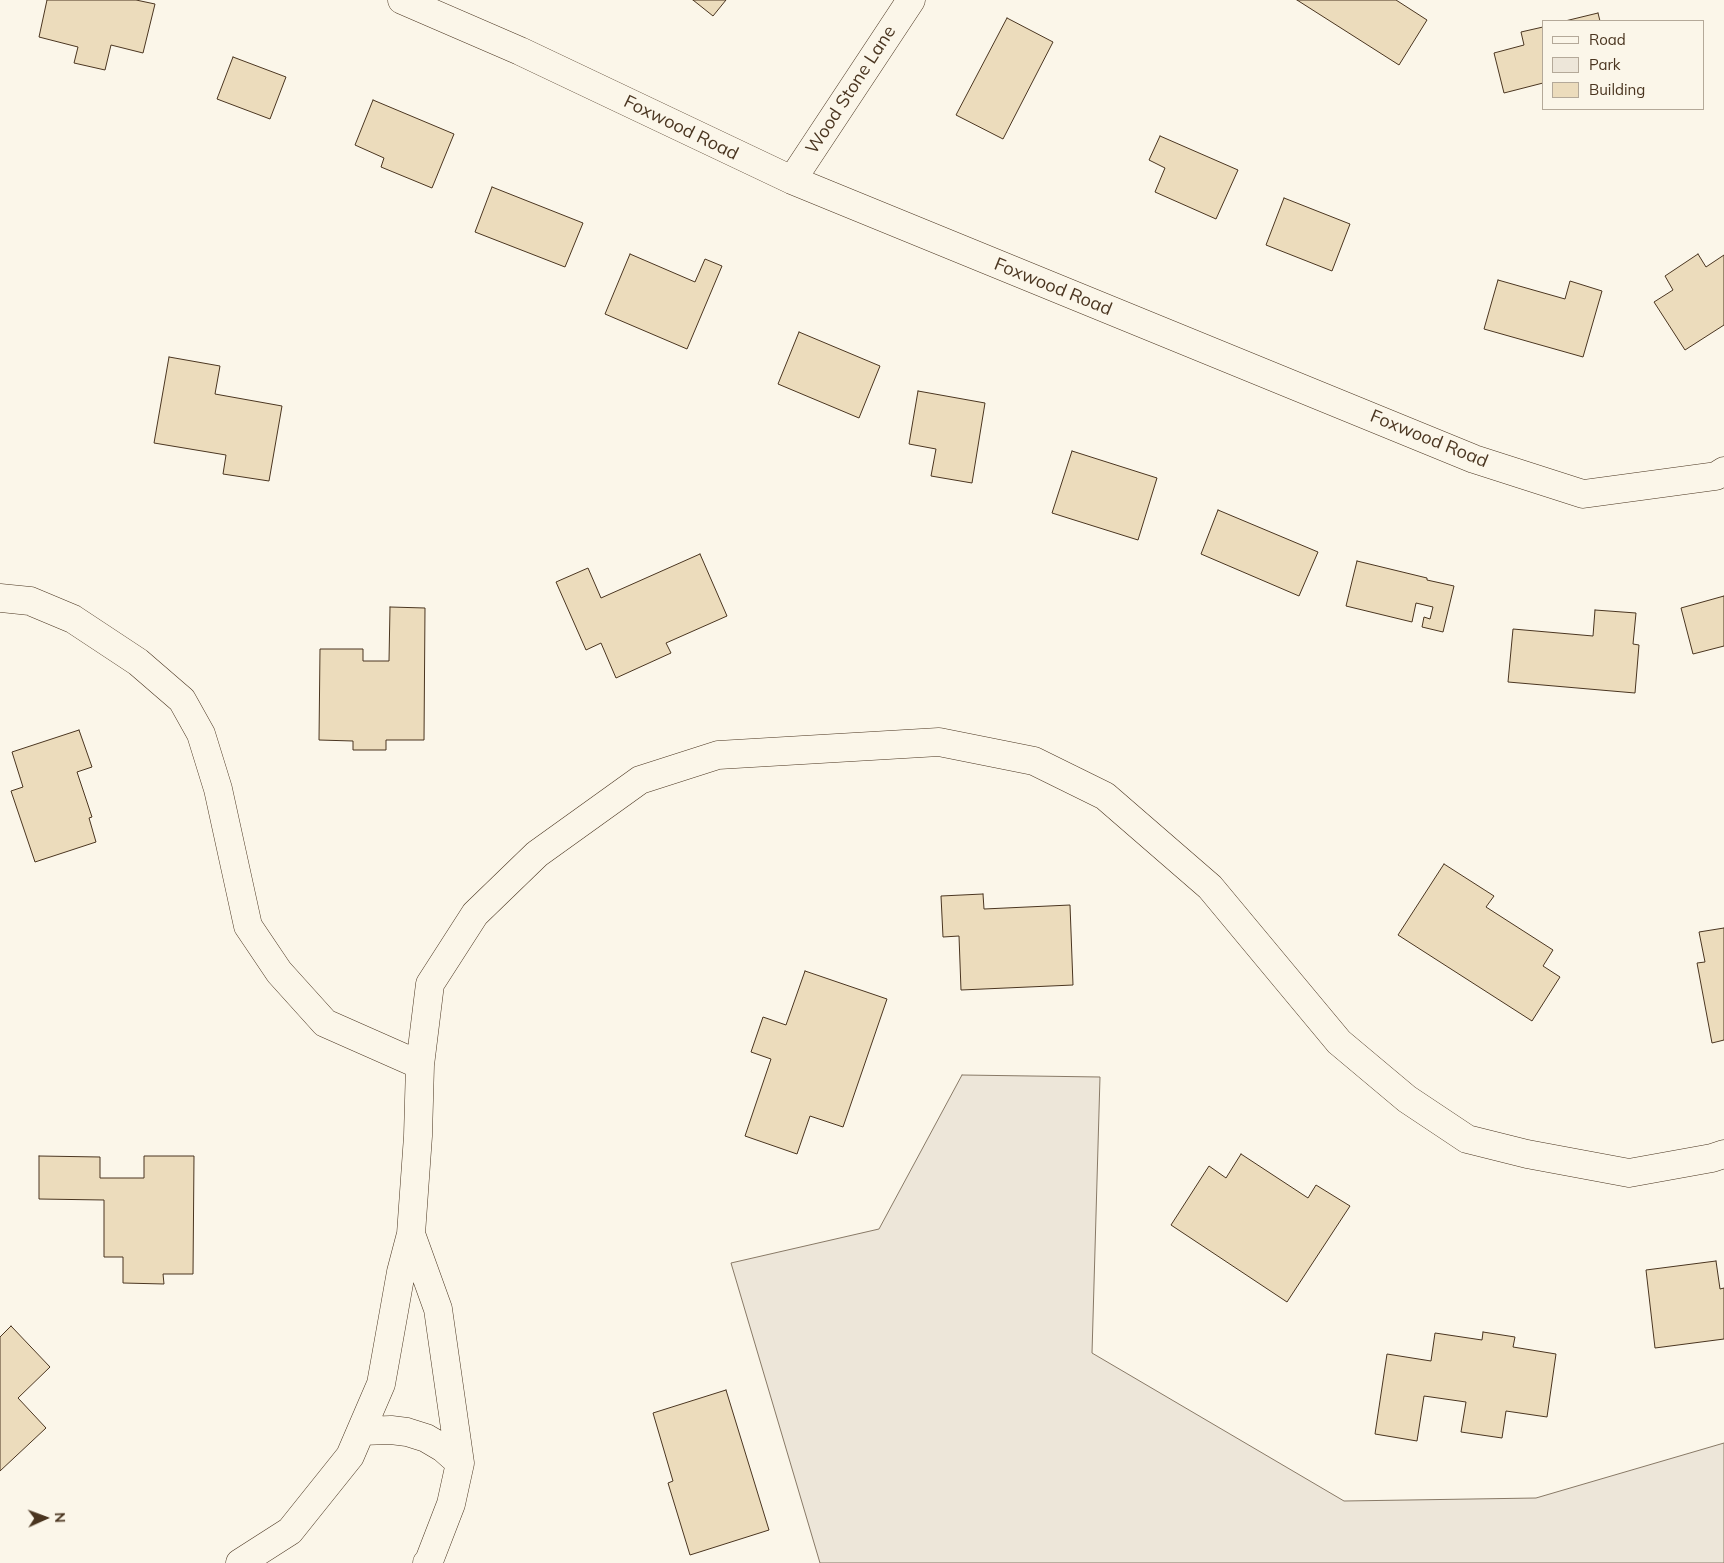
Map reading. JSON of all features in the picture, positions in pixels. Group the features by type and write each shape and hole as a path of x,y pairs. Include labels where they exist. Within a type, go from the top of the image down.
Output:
{"street":[{"name":"Foxwood Road","path":"402,0 520,51 792,180 1474,459 1583,494 1716,476 1724,472"},
{"name":"Wood Stone Lane","path":"792,180 911,0"},
{"path":"0,598 30,600 73,620 138,662 182,700 201,734 218,788 248,926 279,972 325,1023 420,1065"},
{"path":"240,1563 248,1560 290,1530 350,1456 382,1384 401,1272 410,1234 418,1136 420,1065 430,984 475,914 537,854 640,780 718,755 939,742 1034,761 1104,796 1210,887 1339,1042 1407,1099 1467,1139 1526,1154 1629,1173 1712,1158 1724,1154"},
{"path":"410,1234 438,1309 460,1463 451,1504 427,1563"},
{"path":"362,1432 391,1430 407,1432 426,1438 443,1448 460,1463"}],"green space":[{"path":"962,1075 1100,1077 1092,1353 1344,1501 1536,1498 1724,1443 1724,1563 820,1563 731,1263 879,1229"}],"building":[{"path":"47,0 136,0 155,4 143,53 111,45 105,70 74,63 78,47 39,37"},
{"path":"693,0 726,0 713,16"},
{"path":"1297,0 1396,0 1427,20 1399,65"},
{"path":"1598,13 1600,20 1569,20"},
{"path":"1007,18 1053,42 1003,139 956,115"},
{"path":"1542,27 1542,83 1504,93 1494,53 1524,45 1521,32"},
{"path":"233,57 286,77 270,119 217,99"},
{"path":"373,100 454,134 432,188 381,167 384,158 355,145"},
{"path":"1160,136 1238,170 1216,219 1155,192 1165,168 1149,160"},
{"path":"492,187 583,223 565,267 475,232"},
{"path":"1284,198 1350,224 1332,271 1266,245"},
{"path":"630,254 695,282 705,259 722,266 687,349 605,314"},
{"path":"1698,254 1706,267 1724,255 1724,325 1685,350 1654,302 1673,290 1665,276"},
{"path":"1498,280 1565,299 1570,281 1602,291 1583,357 1484,329"},
{"path":"799,332 880,366 859,418 778,384"},
{"path":"169,357 220,366 215,394 282,406 269,481 223,474 226,455 154,443"},
{"path":"918,391 985,403 972,483 931,476 936,449 909,444"},
{"path":"1072,451 1157,478 1138,540 1052,513"},
{"path":"1218,510 1318,552 1299,596 1201,554"},
{"path":"700,554 727,616 666,643 671,653 616,678 601,643 586,650 556,582 588,568 601,598"},
{"path":"1357,561 1454,586 1443,632 1422,627 1424,617 1430,619 1433,607 1416,603 1412,622 1346,606"},
{"path":"1724,596 1724,646 1693,654 1681,608"},
{"path":"390,607 425,608 424,740 386,740 386,750 353,750 353,741 319,740 320,649 363,649 363,661 389,661"},
{"path":"1595,610 1636,613 1633,644 1639,645 1635,693 1508,682 1513,629 1593,636"},
{"path":"79,730 92,767 77,772 92,817 89,818 96,842 35,862 11,791 23,787 12,752"},
{"path":"1444,864 1494,896 1486,907 1553,950 1543,966 1560,977 1532,1021 1398,935"},
{"path":"983,894 984,909 1070,905 1073,985 961,990 959,936 943,937 941,896"},
{"path":"1724,928 1724,1040 1712,1043 1697,963 1705,962 1699,932"},
{"path":"805,971 887,999 843,1127 810,1116 797,1154 745,1136 771,1059 751,1052 763,1017 786,1025"},
{"path":"1241,1154 1308,1198 1316,1185 1350,1206 1287,1302 1171,1225 1209,1166 1226,1178"},
{"path":"39,1156 100,1157 100,1178 144,1178 144,1156 194,1156 193,1274 163,1274 164,1284 123,1283 123,1257 104,1257 104,1200 39,1199"},
{"path":"1716,1261 1720,1289 1724,1288 1724,1339 1655,1348 1646,1270"},
{"path":"11,1326 50,1367 18,1398 46,1428 0,1471 0,1337"},
{"path":"1483,1332 1515,1337 1513,1347 1556,1354 1547,1417 1506,1411 1502,1438 1461,1432 1466,1402 1424,1396 1417,1441 1375,1434 1387,1354 1431,1361 1435,1333 1482,1340"},
{"path":"726,1390 769,1530 690,1555 668,1483 673,1481 653,1413"}]}
